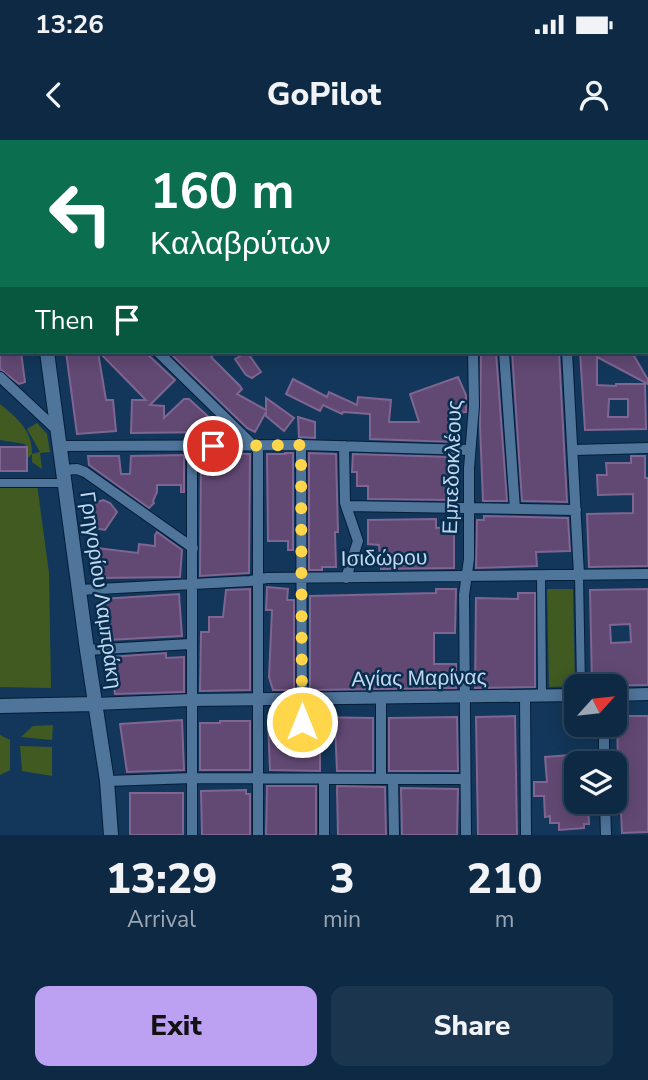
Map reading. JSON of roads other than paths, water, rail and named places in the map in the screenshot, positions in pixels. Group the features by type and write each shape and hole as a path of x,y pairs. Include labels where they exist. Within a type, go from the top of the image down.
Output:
{"main road":[{"name":"Γρηγορίου Λαμπράκη","path":"47,354 107,781 111,835"},
{"path":"0,706 95,704"}],"street":[{"path":"160,354 255,446 259,456 258,835"},
{"name":"Εμπεδοκλέους","path":"466,835 464,596 469,559 473,354"},
{"path":"504,354 515,509"},
{"path":"567,354 574,450 581,674"},
{"path":"0,377 58,430"},
{"path":"301,445 302,745"},
{"path":"60,446 301,445 470,450"},
{"path":"192,446 192,835"},
{"path":"344,446 346,506 358,541 346,578"},
{"path":"574,450 648,448"},
{"path":"0,483 64,476 77,469 193,548"},
{"path":"346,506 576,510"},
{"name":"Ισιδώρου","path":"79,590 258,580 648,574"},
{"path":"541,575 542,696"},
{"path":"87,650 190,644"},
{"path":"627,695 648,694"},
{"name":"Αγίας Μαρίνας","path":"95,704 191,700 564,695"},
{"path":"525,696 526,835"},
{"path":"381,698 394,835"},
{"path":"107,781 192,778 465,779"},
{"path":"324,779 324,835"},
{"path":"605,814 606,835"}]}
